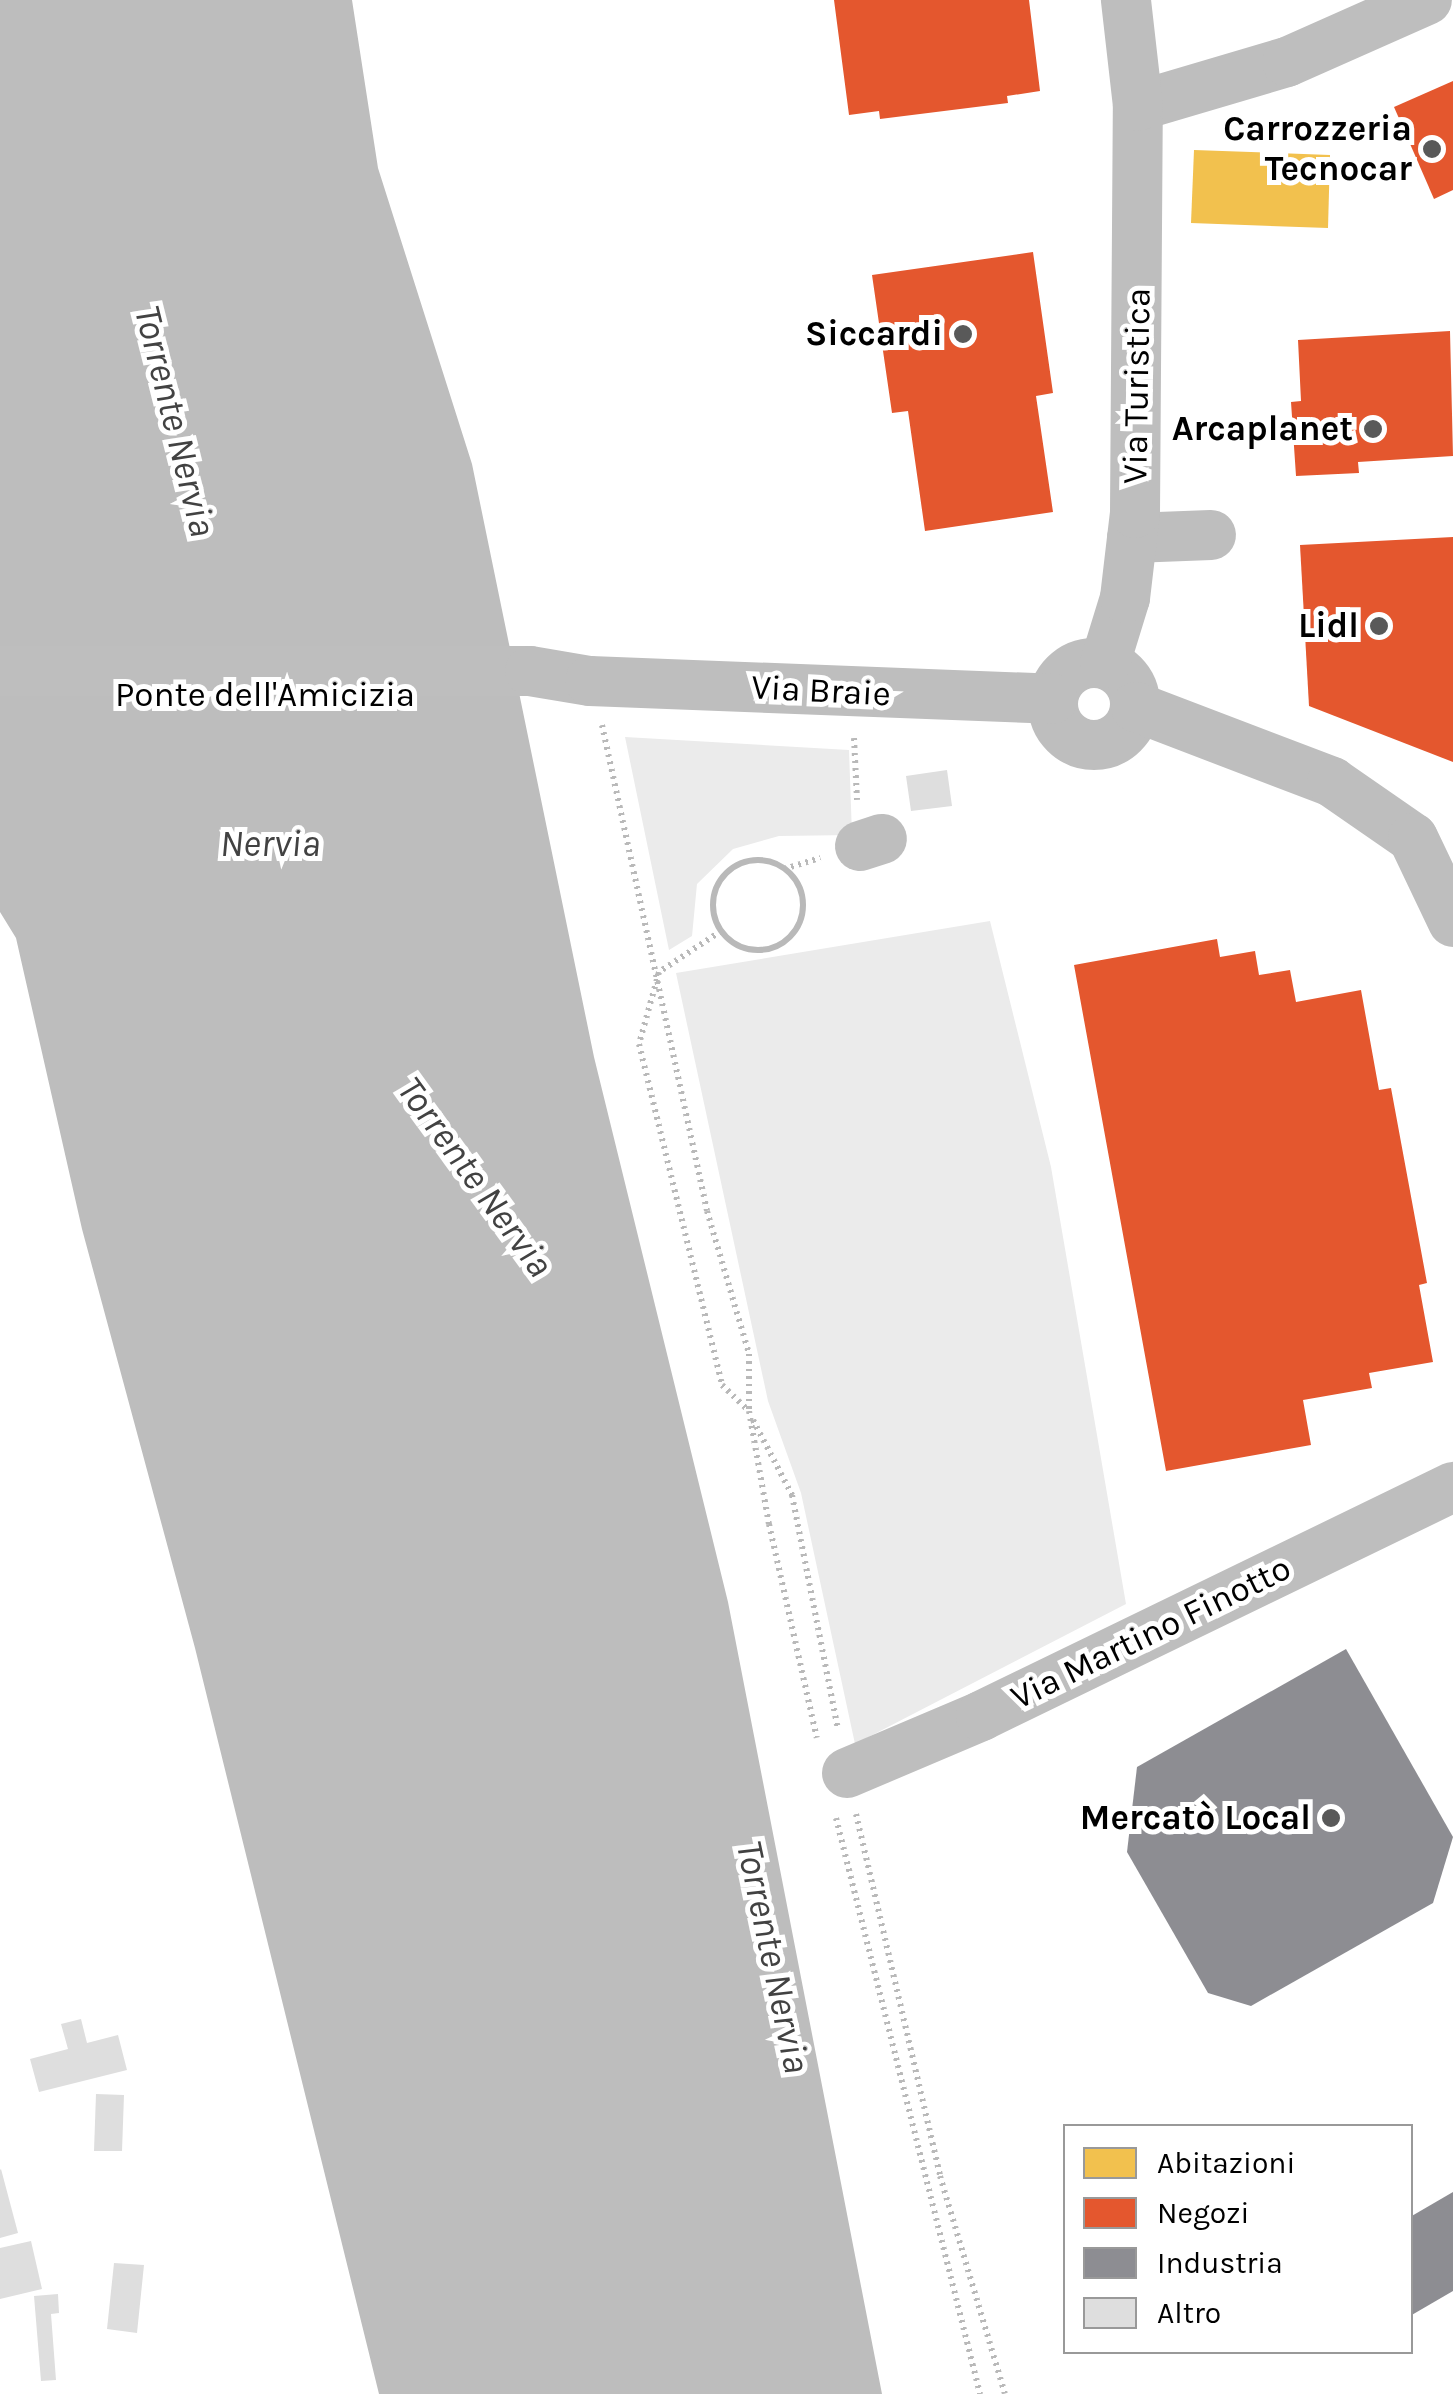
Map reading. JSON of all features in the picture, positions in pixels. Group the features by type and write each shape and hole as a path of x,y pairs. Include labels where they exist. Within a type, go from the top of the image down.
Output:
{"street":[{"name":"Via Turistica","path":"1105,663 1125,598 1132,538 1138,106 1126,0"},
{"path":"1138,106 1287,62 1427,0"},
{"path":"1132,538 1211,534"},
{"path":"1105,663 1128,679 1136,707 1125,732 1090,745 1058,724 1052,699 1064,674 1105,663"},
{"name":"Ponte dell'Amicizia","path":"0,672 530,684"},
{"name":"Via Braie","path":"530,684 604,699 1052,699"},
{"name":"Ponte dell'Amicizia","path":"0,694 530,684"},
{"path":"1136,707 1332,782 1438,855 1453,922"},
{"name":"Via Martino Finotto","path":"832,1772 981,1716 1453,1487"}],"path":[{"path":"604,699 600,716 659,972 707,1211 749,1354 748,1411 980,2394"},
{"path":"772,862 795,880 803,910 790,937 777,946 747,949 722,931 716,891 732,869 772,862"},
{"path":"722,931 659,972 639,1044 722,1385 748,1411 792,1495 832,1772 940,2176 1005,2394"}],"shaded area":[{"path":"625,737 849,750 852,835 779,836 733,849 697,884 692,936 669,950"},
{"path":"990,921 1051,1167 1126,1604 855,1744 801,1493 768,1401 676,973"}],"water":[{"name":"Nervia","path":"0,0 352,0 378,168 472,464 594,1057 728,1602 882,2394 379,2394 195,1648 82,1229 16,938 0,912"}],"building: Abitazioni":[{"path":"1194,150 1330,155 1328,228 1191,223"}],"building: Negozi":[{"path":"834,0 1029,0 1040,91 1007,96 1008,103 880,119 879,111 849,115"},
{"name":"Carrozzeria Tecnocar","path":"1453,81 1453,190 1434,199 1394,107"},
{"name":"Siccardi","path":"1033,252 1053,393 1036,396 1053,512 925,531 908,411 892,413 872,275"},
{"name":"Arcaplanet","path":"1450,331 1453,456 1358,462 1359,473 1296,476 1291,402 1301,401 1298,340"},
{"name":"Lidl","path":"1453,537 1453,762 1309,706 1300,545"},
{"path":"1217,939 1220,957 1255,951 1259,975 1290,970 1296,1002 1361,990 1379,1090 1391,1088 1427,1283 1419,1285 1433,1362 1369,1373 1372,1388 1303,1400 1311,1445 1166,1471 1074,965"}],"building: Industria":[{"path":"1346,1649 1453,1837 1433,1903 1251,2006 1208,1993 1127,1852 1137,1767"},
{"path":"1453,2192 1453,2291 1413,2314 1413,2215"}],"building: Altro":[{"path":"947,770 952,806 911,811 906,776"},
{"path":"81,2019 87,2043 118,2035 127,2070 39,2092 30,2059 68,2049 61,2024"},
{"path":"96,2094 124,2095 122,2151 94,2151"},
{"path":"0,2170 18,2233 0,2238"},
{"path":"31,2241 42,2289 0,2299 0,2248"},
{"path":"114,2263 144,2265 137,2333 107,2329"},
{"path":"58,2294 59,2313 51,2314 56,2380 41,2381 34,2296"}],"place":[{"name":"Carrozzeria Tecnocar","path":"1432,149"},
{"name":"Siccardi","path":"963,334"},
{"name":"Arcaplanet","path":"1373,429"},
{"name":"Lidl","path":"1379,626"},
{"name":"Mercatò Local","path":"1331,1818"}],"water label":[{"name":"Torrente Nervia","path":"175,421"},
{"name":"Torrente Nervia","path":"475,1177"},
{"name":"Torrente Nervia","path":"773,1957"}]}
